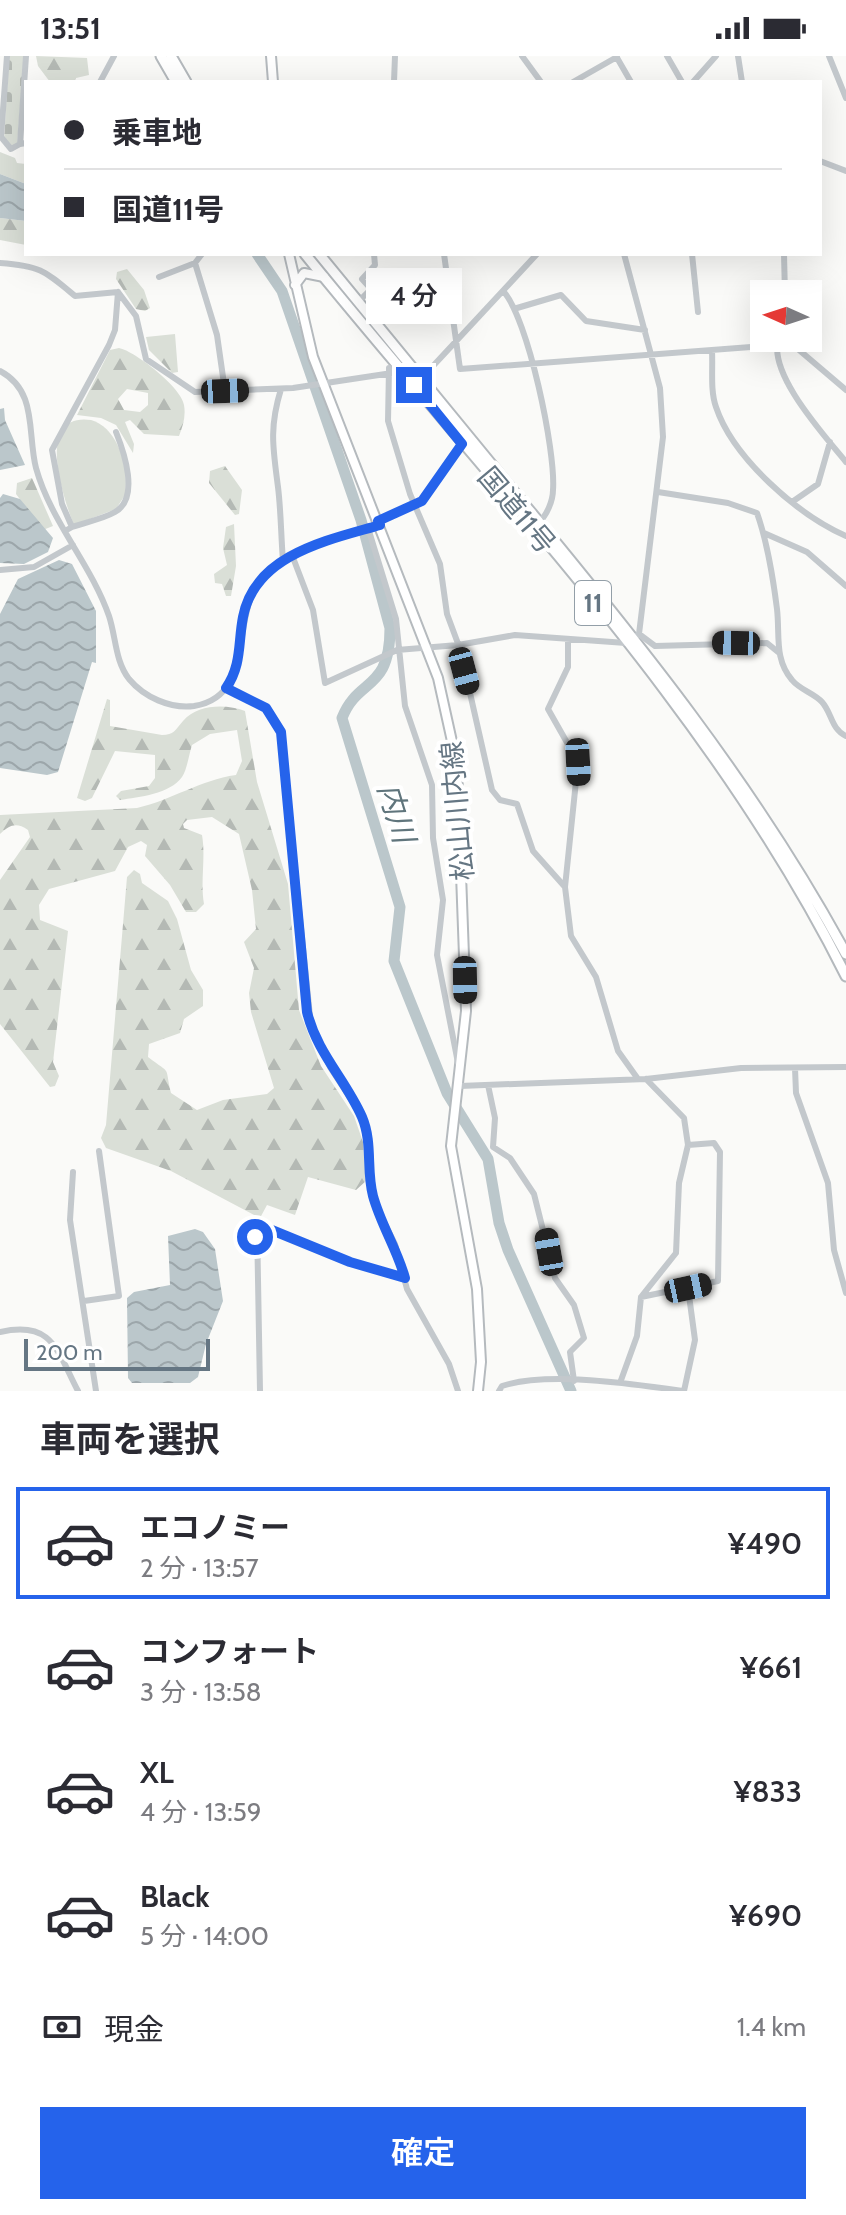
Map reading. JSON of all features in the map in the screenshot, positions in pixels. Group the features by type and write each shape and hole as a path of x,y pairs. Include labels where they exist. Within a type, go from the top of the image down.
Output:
{"highway":[{"path":"161,56 175,80"},
{"path":"171,56 185,80"},
{"name":"国道11号","path":"307,256 418,381 462,444 536,525"},
{"name":"国道11号","path":"321,256 418,381 633,638 743,783 815,896 846,954"},
{"name":"国道11号","path":"633,638 740,795 816,918 846,976"}],"main road":[{"path":"271,56 273,80"},
{"name":"松山川内線","path":"289,256 321,384 379,523 445,702 461,794 466,1011 460,1086 454,1115 454,1174 477,1289 481,1326 478,1391"},
{"path":"295,285 304,273 324,277"}],"street":[{"path":"7,56 1,137 11,149 23,144 24,115"},
{"path":"25,80 26,56"},
{"path":"101,80 114,56"},
{"path":"394,80 395,56"},
{"path":"522,56 540,80"},
{"path":"667,56 681,80"},
{"path":"695,80 716,56"},
{"path":"738,56 742,80"},
{"path":"829,56 846,98"},
{"path":"576,80 616,57 630,80"},
{"path":"822,162 846,171"},
{"path":"159,277 195,263 200,256"},
{"path":"371,289 362,279 375,265 374,256"},
{"path":"444,256 460,369 750,349"},
{"path":"418,381 535,256"},
{"path":"625,256 660,388 663,437 658,492 633,638"},
{"path":"692,256 698,312"},
{"path":"784,256 785,280"},
{"path":"0,263 34,266 49,272 75,296 118,292"},
{"path":"195,263 217,335 225,391"},
{"path":"358,302 371,289 448,287"},
{"path":"503,291 517,308 533,365 553,473 554,492 536,525"},
{"path":"118,292 136,316 146,359 195,392 281,389 389,372 388,421 415,505 440,564 447,614 458,645 492,790 500,800 517,804 533,851 565,887"},
{"path":"118,292 115,330 109,345 52,450 73,545 103,600 123,670 139,688 163,702 190,706 214,698 226,688 237,667 246,606 257,584 292,555 367,528 422,501 462,444"},
{"path":"517,308 561,295 586,321 645,330"},
{"path":"712,351 714,398 721,418 753,464 792,502 846,536"},
{"path":"776,352 780,369 846,462"},
{"path":"801,352 846,390"},
{"path":"0,371 15,381 27,400 36,469 69,529"},
{"path":"281,389 271,421 271,451 279,490 283,561"},
{"path":"69,529 116,511 126,499 127,474 116,432"},
{"path":"792,502 818,484 830,442"},
{"path":"658,492 749,508 757,513 764,533 778,612 778,652"},
{"path":"367,528 393,606 395,651 405,706 432,785 433,838 443,900 437,938 438,971 461,1074"},
{"path":"764,533 807,552 846,586"},
{"path":"0,570 34,567 73,545"},
{"path":"292,555 313,610 325,683 395,651 515,635 568,641 633,638 655,646 705,642 767,643 778,652 793,682 821,700 834,726 846,736"},
{"path":"568,641 568,667 548,709 578,762 565,887 571,936 596,977 618,1051 642,1079 684,1118 688,1145 679,1183 676,1253 641,1297 637,1336 620,1383"},
{"path":"226,688 266,708 281,732 307,1012 321,1052 350,1093 365,1125 374,1199 395,1244 413,1302 449,1364 458,1391"},
{"path":"460,1086 642,1079 741,1068 846,1067"},
{"path":"795,1068 796,1093 802,1117 828,1183 832,1238 846,1293"},
{"path":"488,1085 495,1118 491,1142 510,1158 534,1194 555,1278 574,1305 584,1338 570,1352 572,1381"},
{"path":"641,1297 718,1281 720,1152 714,1143 688,1145"},
{"path":"84,1301 119,1296 99,1151"},
{"path":"73,1172 70,1220 96,1391"},
{"path":"260,1391 257,1224 350,1262 405,1278"},
{"path":"499,1391 572,1381 684,1391 695,1340 688,1288"},
{"path":"0,1332 25,1328 45,1335 78,1391"}],"green space":[{"path":"9,56 24,56 17,146 11,147 4,140"},
{"path":"36,56 87,58 89,75 75,80 48,80 38,66"},
{"path":"0,152 24,164 24,183 0,174"},
{"path":"0,218 24,221 24,245 0,240"},
{"path":"127,269 144,290 150,308 145,311 136,309 116,279 117,272"},
{"path":"175,334 178,372 172,373 149,350 146,337"},
{"path":"119,348 136,356 175,389 185,409 179,436 144,434 130,420 125,422 134,444 133,453 116,425 101,418 77,415 110,350","holes":["127,389 148,393 148,405 140,412 124,410 118,399"]},
{"path":"91,420 109,431 120,451 125,473 125,495 116,509 74,525 60,478 58,443 63,429 73,421"},
{"path":"225,466 242,490 239,514 235,515 209,483 210,471"},
{"path":"32,478 53,526 43,530 16,494 17,483"},
{"path":"234,524 236,566 231,596 226,596 222,584 215,583 214,574 227,565 223,548 226,527"},
{"path":"107,699 110,700 110,726 162,735 172,733 196,711 229,707 245,711 257,782 288,884 299,1010 321,1066 354,1116 363,1142 366,1181 356,1190 308,1177 295,1215 267,1205 260,1218 171,1171 106,1148 101,1138 106,1125 127,877 134,870 140,874 142,883 168,901 177,919 191,970 203,990 203,1006 184,1019 180,1033 149,1044 148,1057 166,1071 171,1093 197,1110 223,1100 267,1094 274,1088 251,1012 249,993 254,968 244,942 256,929 252,890 239,834 212,817 187,820 183,824 184,828 202,835 204,904 196,912 186,912 170,885 145,856 147,845 141,841 128,847 115,871 49,889 39,905 40,920 68,931 53,1062 59,1076 55,1086 50,1087 0,1024 0,880 30,837 28,830 17,825 0,834 0,815 137,808 210,781 236,775 242,761 237,730 210,734 192,745 185,770 177,783 154,794 120,800 116,796 121,791 149,786 155,778 155,755 115,751 92,798 85,801 77,798"}],"water":[{"path":"0,174 24,183 24,221 0,218"},
{"path":"4,408 5,420 25,465 0,470 0,409"},
{"path":"3,494 20,499 53,538 48,552 24,564 0,563 0,498"},
{"path":"59,560 72,564 96,611 96,663 92,662 58,772 47,775 0,768 0,614 18,579"},
{"path":"195,1229 203,1232 215,1249 223,1301 206,1344 198,1377 190,1383 132,1383 128,1378 127,1298 134,1292 170,1285 168,1236"}],"waterway":[{"name":"内川","path":"258,256 282,291 361,520 390,628 385,663 372,682 356,696 342,718 400,907 394,961 447,1093 488,1159 499,1223 508,1250 571,1391"}],"route":[{"path":"255,1237 257,1224 350,1262 405,1278 395,1244 374,1199 370,1145 362,1116 321,1052 307,1012 281,732 266,708 226,688 237,667 246,606 266,574 309,547 380,525 378,521 422,501 462,444 414,385"}]}
